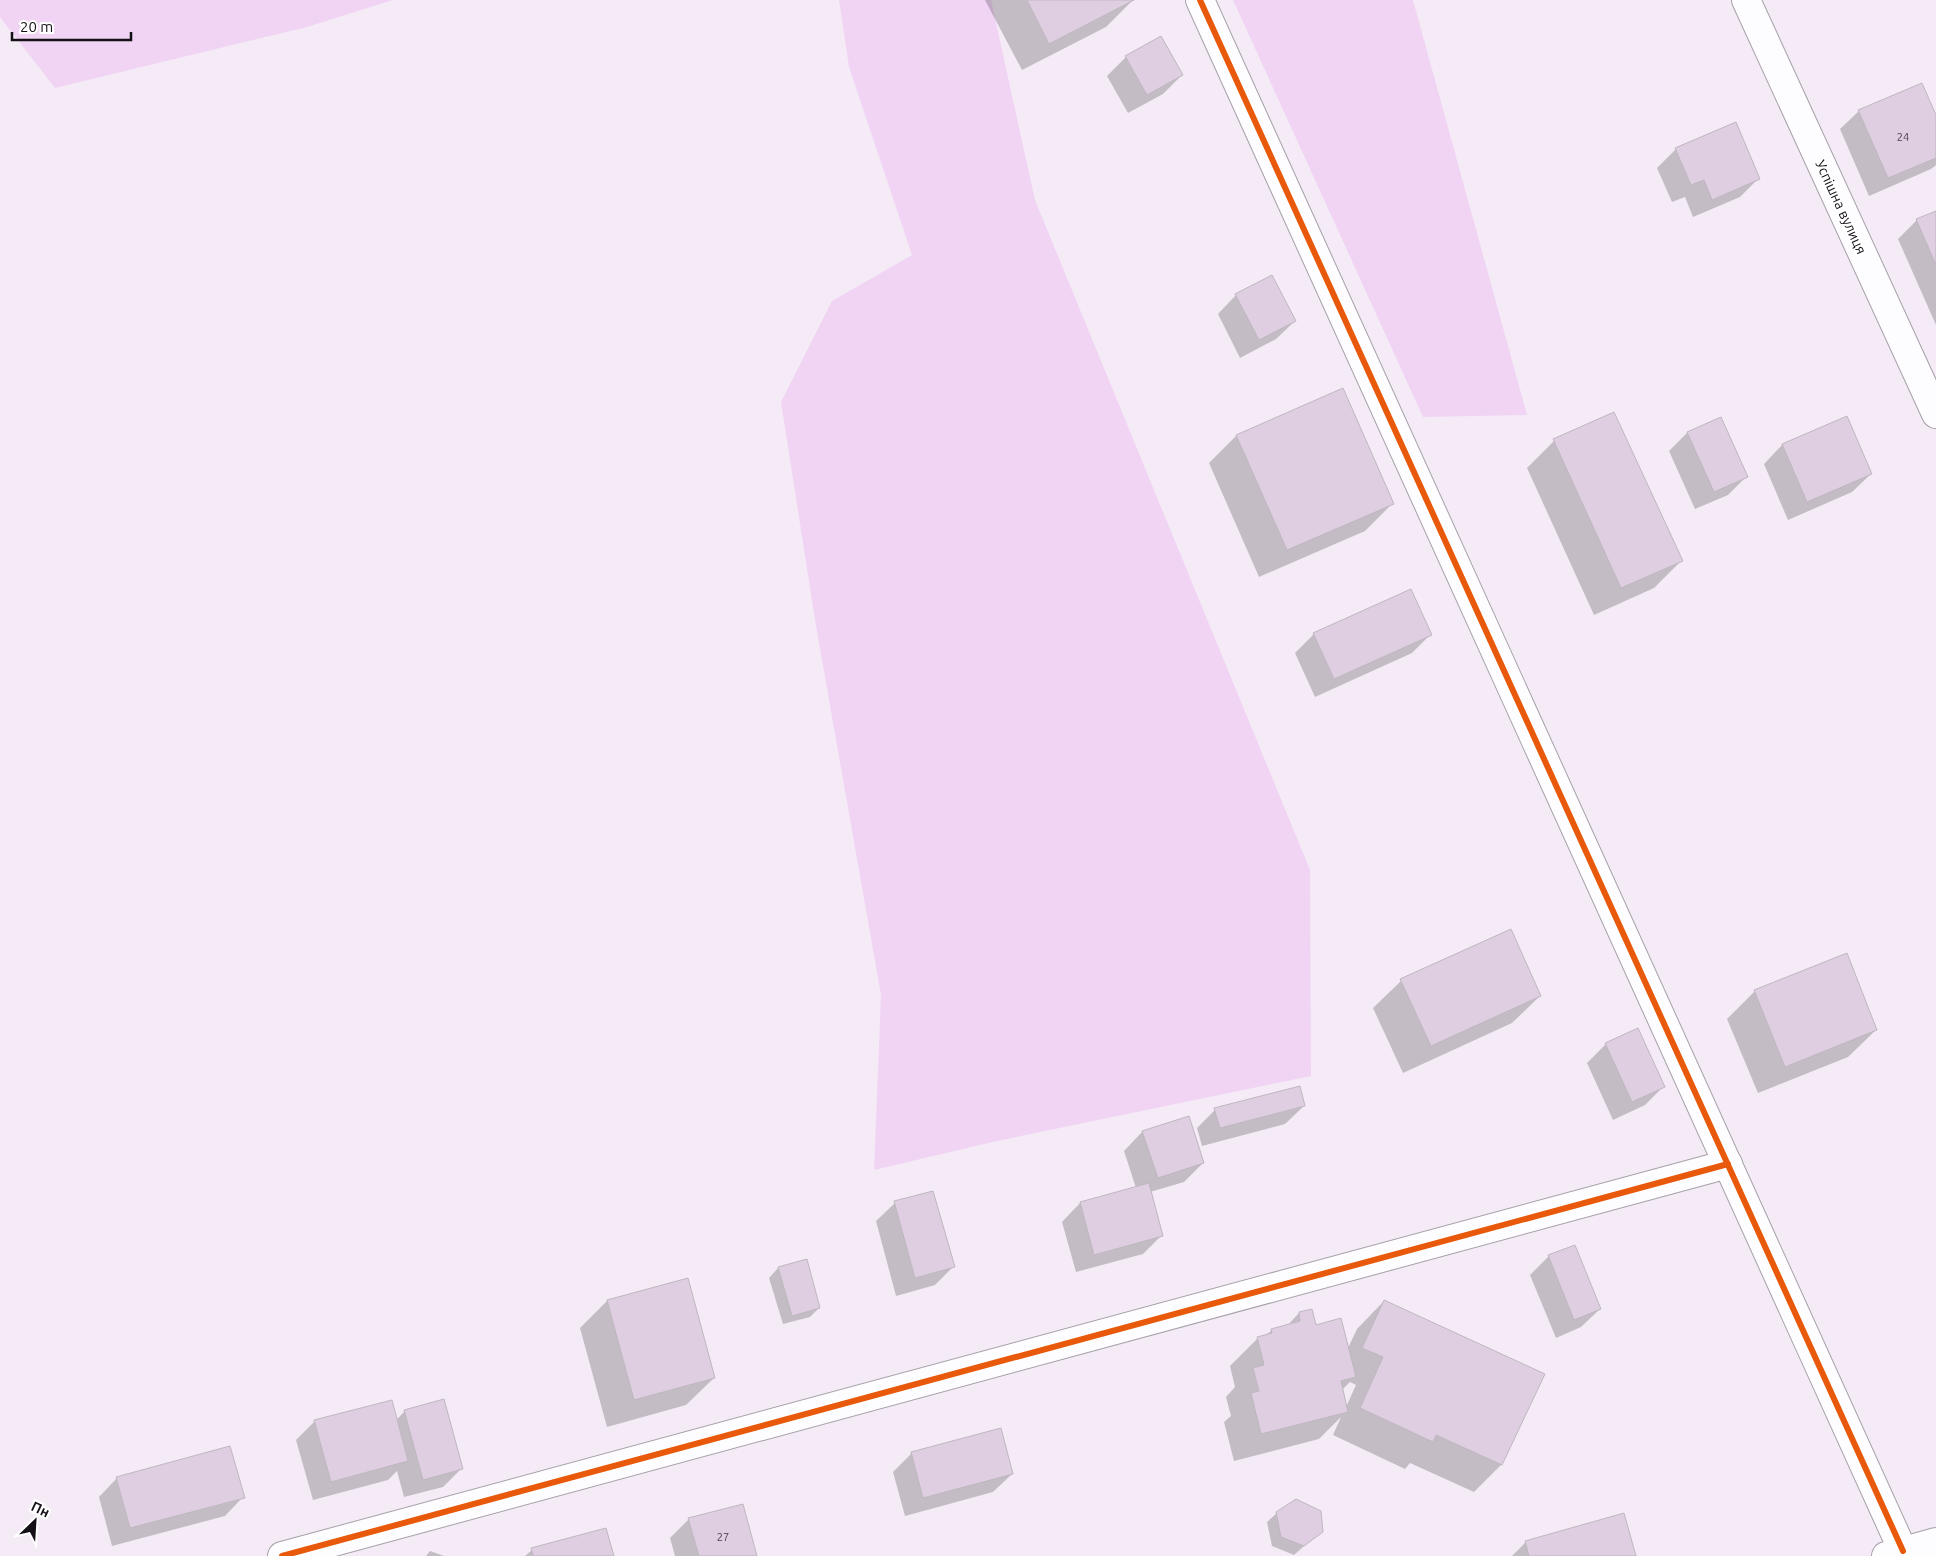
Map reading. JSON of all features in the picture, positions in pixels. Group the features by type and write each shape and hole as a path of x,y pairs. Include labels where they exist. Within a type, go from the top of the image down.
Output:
{"street":[{"path":"1200,0 1728,1164 1895,1554 1936,1542"},
{"name":"Успішна вулиця","path":"1746,0 1936,414"},
{"path":"282,1556 1728,1164"}],"shaded area":[{"path":"0,0 393,0 307,27 55,88 0,17"},
{"path":"839,0 991,0 1035,200 1310,870 1311,1076 997,1141 874,1170 881,995 816,626 781,402 832,301 912,255 849,67"},
{"path":"1233,0 1413,0 1527,415 1423,417"}],"building":[{"path":"1027,0 1134,0 1049,44"},
{"path":"1161,36 1183,75 1147,95 1125,56"},
{"path":"1922,83 1936,115 1936,158 1888,178 1858,110"},
{"path":"1736,122 1760,179 1712,200 1704,180 1691,185 1675,148"},
{"path":"1936,211 1936,265 1916,219"},
{"path":"1272,275 1296,321 1259,340 1235,294"},
{"path":"1343,388 1394,504 1287,550 1236,435"},
{"path":"1614,412 1683,561 1621,588 1553,439"},
{"path":"1847,416 1872,474 1807,502 1782,444"},
{"path":"1721,417 1748,477 1714,492 1687,432"},
{"path":"1411,589 1432,635 1334,679 1313,633"},
{"path":"1511,929 1541,996 1431,1046 1400,979"},
{"path":"1847,953 1877,1030 1785,1067 1754,990"},
{"path":"1638,1028 1665,1087 1632,1102 1605,1043"},
{"path":"1300,1086 1305,1106 1220,1128 1214,1108"},
{"path":"1189,1116 1204,1163 1158,1178 1142,1131"},
{"path":"1149,1183 1163,1236 1094,1255 1080,1202"},
{"path":"933,1191 955,1267 915,1278 894,1201"},
{"path":"1575,1245 1601,1309 1574,1320 1548,1255"},
{"path":"807,1259 820,1308 792,1316 778,1267"},
{"path":"688,1278 715,1378 634,1400 607,1300"},
{"path":"1384,1300 1545,1374 1502,1465 1436,1435 1433,1442 1360,1408 1383,1357 1362,1348"},
{"path":"1312,1309 1316,1325 1341,1318 1356,1377 1341,1381 1348,1412 1261,1434 1251,1393 1259,1391 1253,1368 1264,1365 1257,1337 1272,1333 1271,1329 1300,1321 1299,1312"},
{"path":"444,1399 463,1469 423,1480 404,1410"},
{"path":"392,1400 408,1461 331,1482 314,1420"},
{"path":"1001,1428 1013,1474 923,1498 911,1452"},
{"path":"230,1446 245,1498 130,1528 116,1477"},
{"path":"1296,1499 1321,1511 1323,1532 1304,1546 1281,1537 1276,1512"},
{"path":"743,1504 757,1556 699,1556 688,1518"},
{"path":"1624,1513 1636,1556 1529,1556 1525,1541"},
{"path":"606,1528 614,1556 533,1556 531,1548"}],"cycle path":[{"path":"1200,0 1903,1551"},
{"path":"282,1556 1728,1164"}]}
